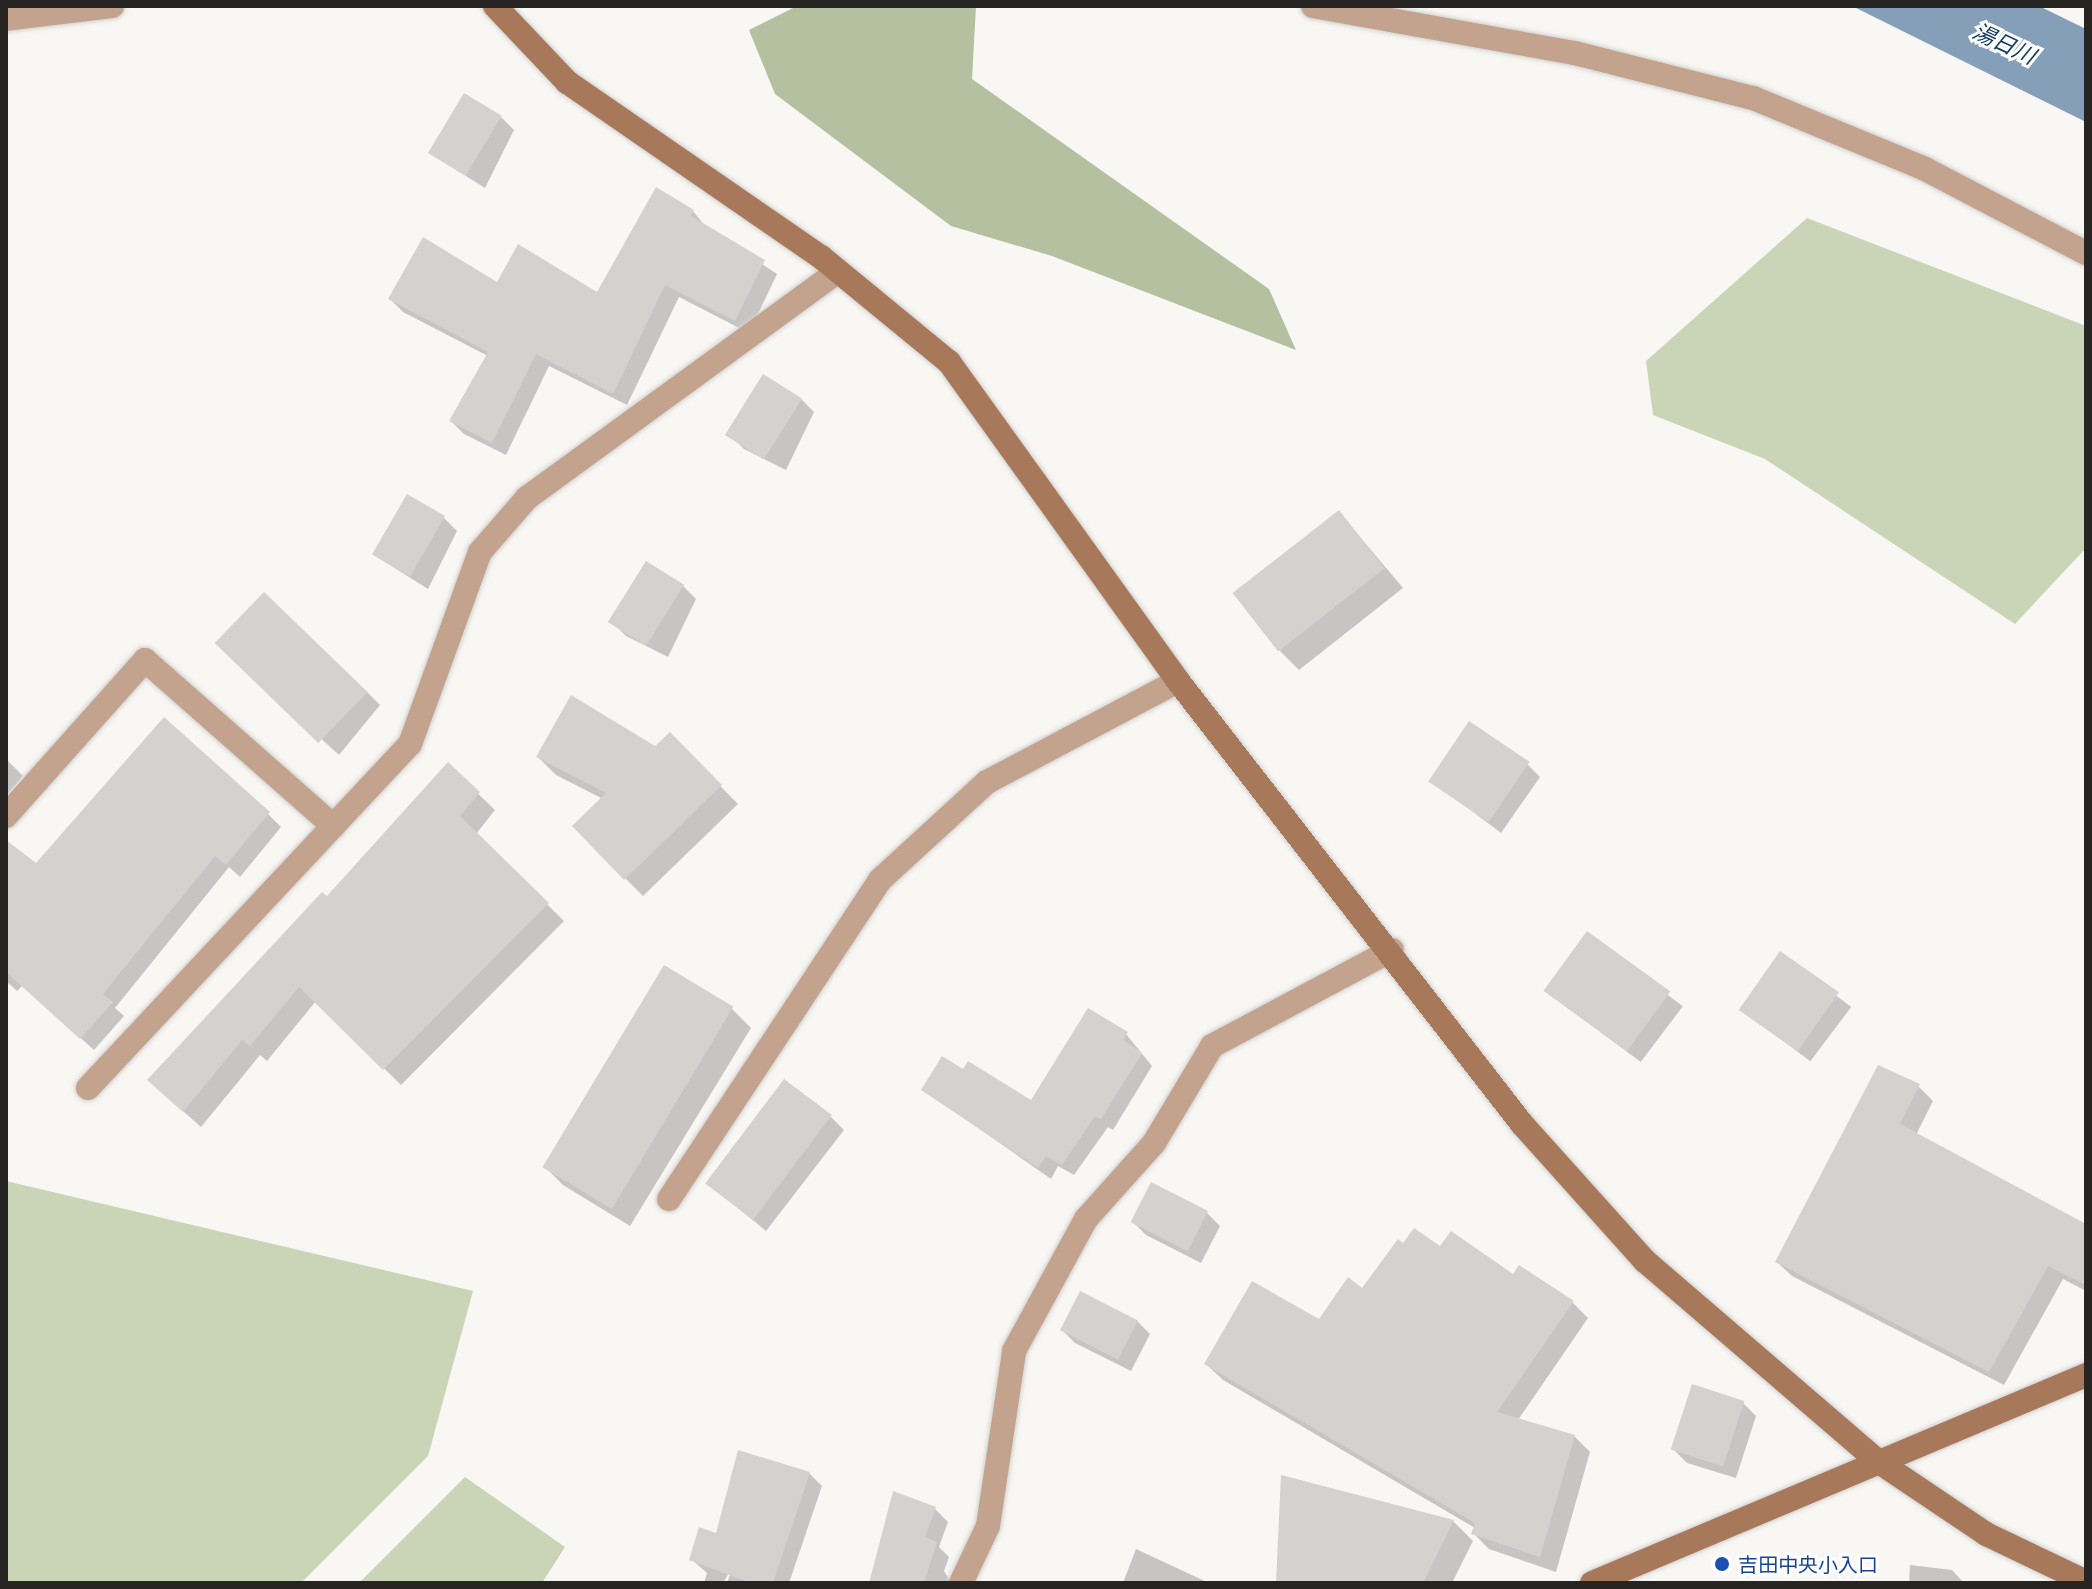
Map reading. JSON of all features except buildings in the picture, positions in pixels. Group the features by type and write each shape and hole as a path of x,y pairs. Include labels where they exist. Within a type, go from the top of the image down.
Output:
{"street":[{"path":"6,19 112,6"},
{"path":"495,6 567,82 838,271 949,362 1178,681 1392,950 1522,1124 1645,1261 1879,1462 1986,1534 2086,1582"},
{"path":"1313,6 1575,53 1753,98 1925,169 2086,253"},
{"path":"88,1088 410,744 480,552 527,498 838,271"},
{"path":"6,816 145,660 333,826"},
{"path":"669,1199 880,880 987,782 1178,681"},
{"path":"961,1583 988,1526 1014,1351 1086,1219 1154,1143 1212,1046 1392,950"},
{"path":"1592,1583 2086,1375"}],"green space":[{"path":"797,6 976,6 972,79 1269,289 1296,350 1052,256 951,226 775,94 749,30"},
{"path":"1807,218 2086,326 2086,548 2015,624 1765,459 1653,415 1646,361"},
{"path":"6,1181 473,1291 428,1456 301,1583 6,1583"},
{"path":"465,1477 565,1547 542,1583 359,1583"}],"water":[{"name":"湯日川","path":"1852,6 2039,6 2086,29 2086,122"}],"place":[{"name":"吉田中央小入口","path":"1722,1564"}]}
